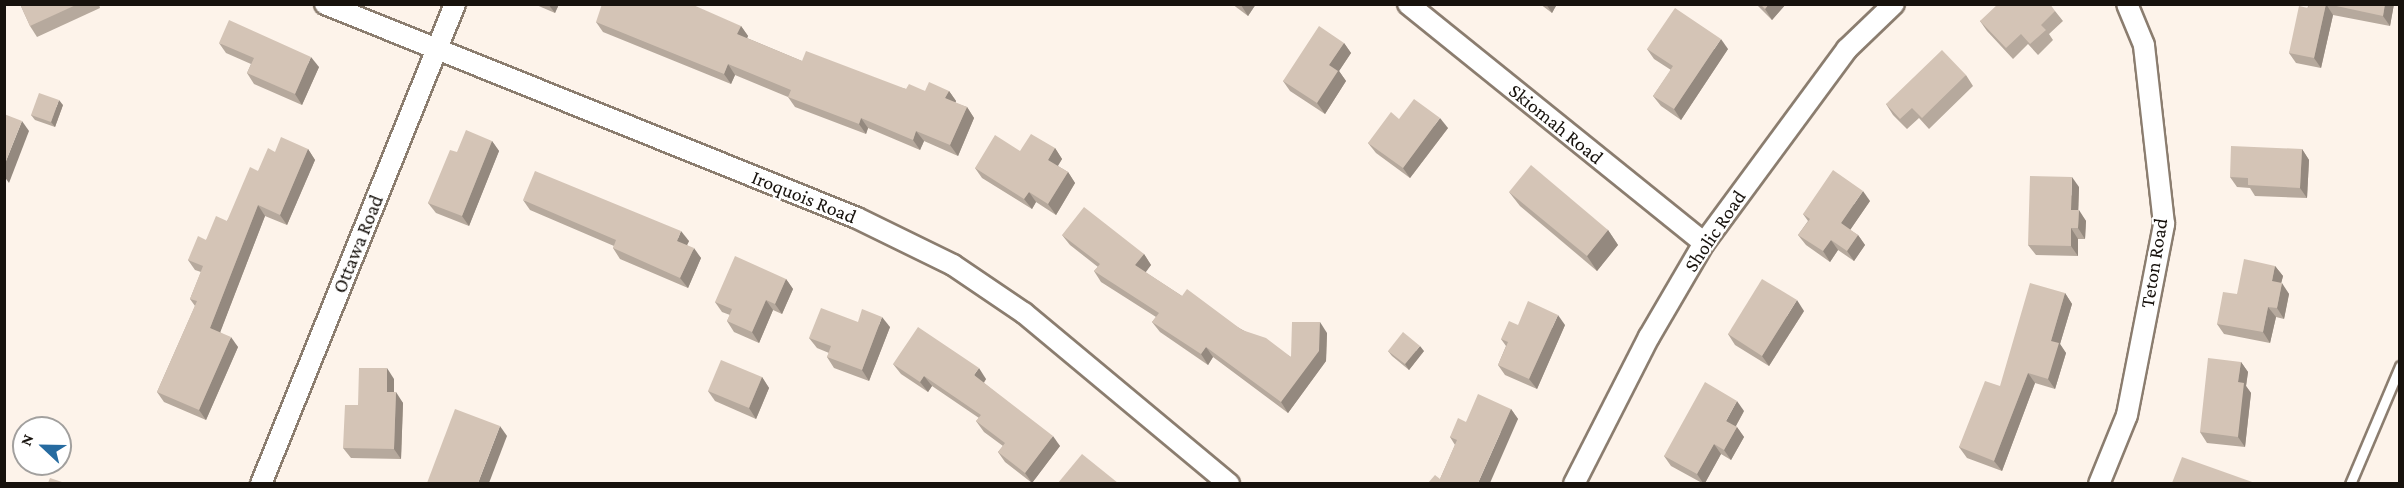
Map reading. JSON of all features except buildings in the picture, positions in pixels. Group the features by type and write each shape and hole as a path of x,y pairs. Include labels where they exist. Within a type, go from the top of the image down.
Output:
{"street":[{"name":"Iroquois Road","path":"325,4 857,218 953,265 1024,313 1229,483"},
{"name":"Ottawa Road","path":"261,483 455,4"},
{"name":"Skiomah Road","path":"1408,4 1704,243"},
{"name":"Sholic Road","path":"1574,483 1648,337 1704,243 1847,49 1894,4"},
{"name":"Teton Road","path":"2099,483 2127,415 2164,224 2144,45 2127,4"}],"lane":[{"path":"2350,483 2400,366"}]}
